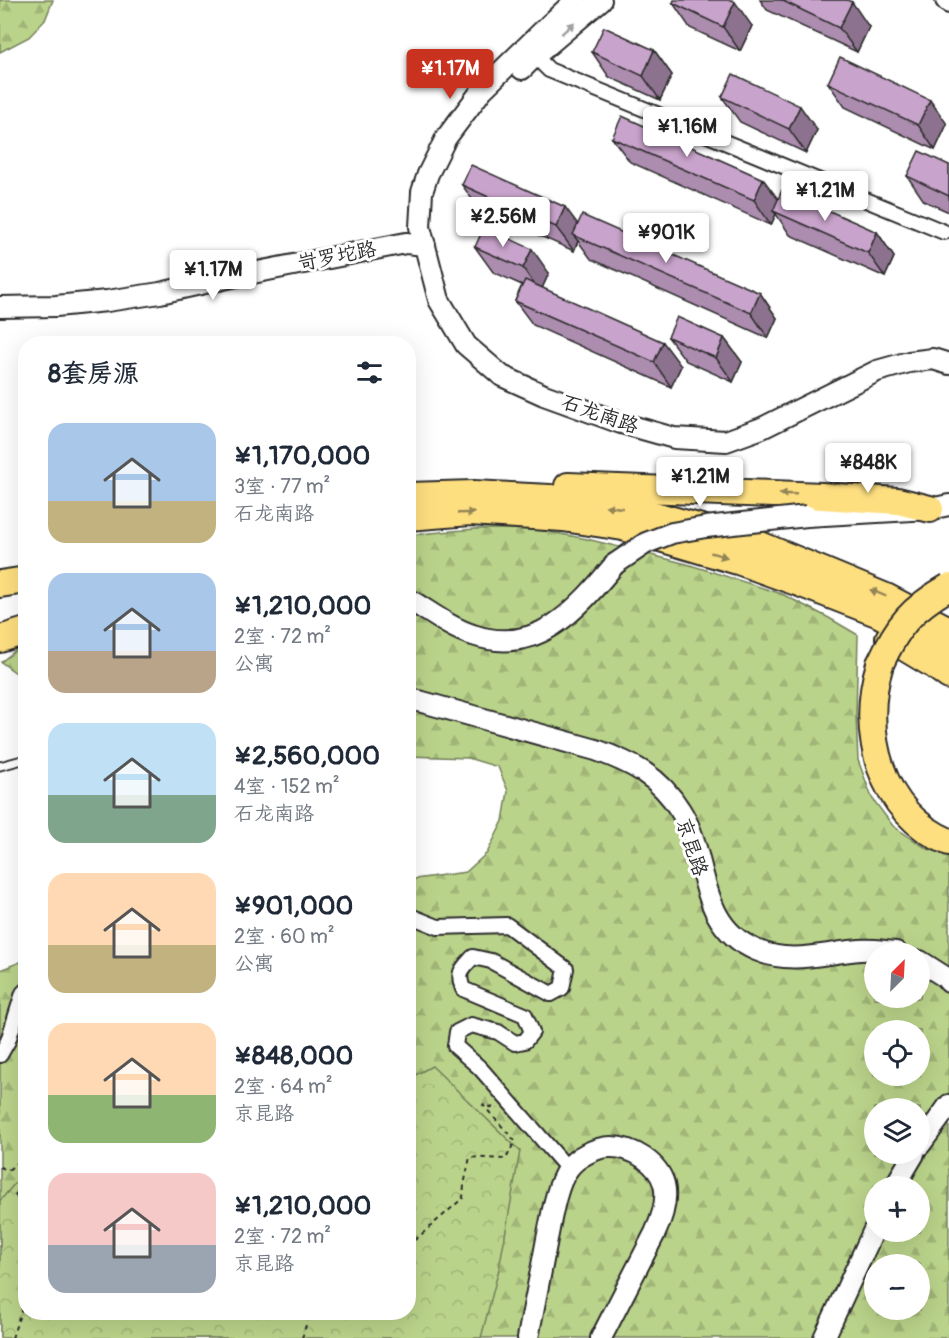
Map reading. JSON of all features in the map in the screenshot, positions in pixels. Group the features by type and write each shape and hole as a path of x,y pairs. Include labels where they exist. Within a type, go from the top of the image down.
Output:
{"highway":[{"path":"416,485 473,483 822,496 898,501 939,507"},
{"path":"416,496 484,494 550,498 632,509 753,542 886,597 949,630"},
{"path":"416,517 470,512 563,518 623,527 738,561 802,584 877,614 949,651"},
{"path":"0,584 18,581"},
{"path":"802,584 949,676"},
{"path":"949,587 929,599 905,620 890,642 884,666 873,691 871,710 874,746 878,760 897,800 914,821 933,835 949,842"},
{"path":"949,599 936,606 914,625 884,666 881,711 881,726 887,756 894,774 919,812 939,827 949,830"},
{"path":"0,639 18,633"}],"main road":[{"name":"石龙南路","path":"530,51 576,0"},
{"name":"石龙南路","path":"601,0 530,51 482,90 451,130 428,174 422,192 420,227 439,300 466,345 502,376 544,395 621,423 674,438 726,441 762,428 877,371 909,362 933,359 949,364"},
{"name":"岢罗坨路","path":"0,307 56,306 128,298 406,243 425,244"},
{"path":"416,604 472,635 496,641 520,640 543,632 561,621 595,588 615,564 646,543 672,533 706,526 807,516 939,507"},
{"name":"京昆路","path":"416,700 596,750 618,758 648,774 661,785 681,811 689,829 711,904 720,921 733,935 755,950 792,959 864,950"},
{"path":"930,967 949,982"},
{"path":"930,1131 949,1105"},
{"path":"528,1338 553,1211 561,1182 568,1169 582,1156 609,1147 624,1149 650,1162 659,1172 664,1185 664,1202 662,1218 656,1233 601,1338"},
{"path":"824,1338 868,1242"}],"street":[{"path":"530,51 549,70 944,232"},
{"path":"416,918 438,927 507,925 566,969 562,988 550,994 492,961 473,957 461,970 459,978 463,989 525,1015 532,1032 525,1041 515,1043 498,1032 471,1025 457,1032 455,1046 480,1068 568,1169"},
{"path":"0,1055 9,1041 18,1010"}],"lane":[{"path":"0,766 18,761"}],"path":[{"path":"416,1239 463,1198 470,1157 506,1159 516,1142 483,1105 520,1114"},
{"path":"0,1167 8,1170 18,1163"},
{"path":"12,1338 18,1320"},
{"path":"302,1338 308,1320"}],"green space":[{"path":"0,0 53,0 45,20 29,37 0,52"},
{"path":"475,529 534,529 587,539 687,564 782,594 858,635 856,716 858,760 872,798 893,826 926,848 949,856 949,1338 0,1338 0,970 18,963 18,1320 416,1320 416,879 466,872 487,853 503,821 508,791 498,767 468,758 416,756 416,534"},
{"path":"18,650 18,674 1,662"},
{"path":"432,1066 520,1151 499,1269 481,1338 0,1338 0,1201 18,1181 18,1320 416,1320 416,1075"}],"building":[{"path":"674,0 732,0 735,2 723,27 673,3"},
{"path":"781,0 847,0 852,2 839,28"},
{"path":"604,27 654,50 643,76 592,52"},
{"path":"840,57 930,100 918,125 828,83"},
{"path":"733,74 800,106 789,129 722,97"},
{"path":"622,116 763,179 754,200 612,138"},
{"path":"919,151 949,165 949,196 907,176"},
{"path":"471,165 565,207 556,227 462,185"},
{"path":"782,190 877,232 868,253 773,211"},
{"path":"582,215 760,293 751,313 573,235"},
{"path":"484,227 532,249 523,268 475,247"},
{"path":"525,280 663,342 654,362 515,301"},
{"path":"677,317 724,338 716,358 668,337"}]}
